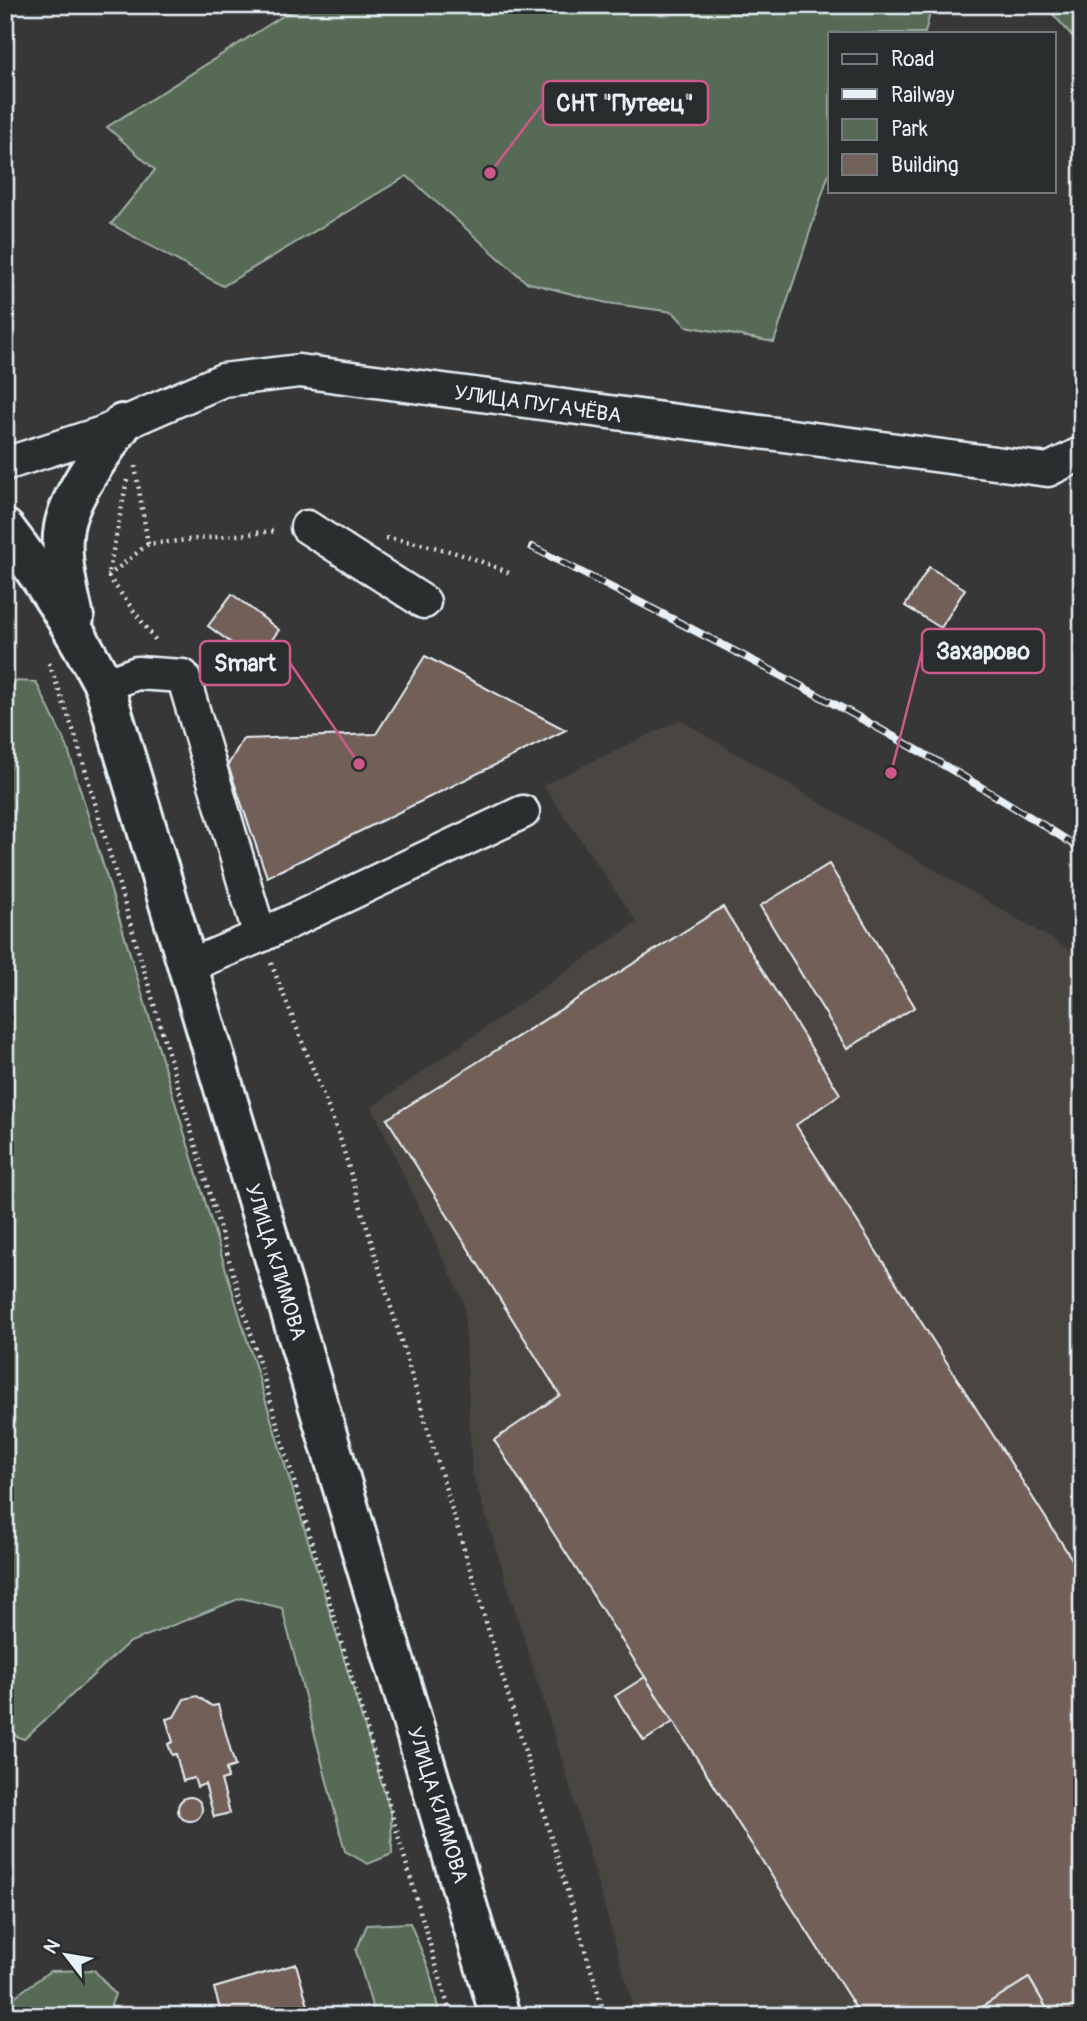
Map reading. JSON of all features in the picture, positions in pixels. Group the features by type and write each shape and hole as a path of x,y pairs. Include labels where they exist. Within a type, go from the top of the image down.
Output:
{"main road":[{"path":"62,643 66,585 64,527 87,475 122,424"},
{"name":"УЛИЦА КЛИМОВА","path":"5,529 31,562 62,643 104,685 500,2016"}],"street":[{"name":"УЛИЦА ПУГАЧЁВА","path":"5,464 122,424 223,380 299,371 650,430 1048,470 1082,480"},
{"path":"1048,470 1082,453"},
{"path":"307,527 424,601"},
{"path":"104,685 137,673 183,676 260,936"},
{"path":"188,966 260,936 523,812"}],"path":[{"path":"148,544 132,464 108,576 183,676"},
{"path":"108,576 148,544 307,527"},
{"path":"372,536 424,544 486,562 509,573"},
{"path":"62,643 75,735 451,2016"},
{"path":"260,936 339,1135 605,2016"}],"shaded area":[{"path":"680,720 1082,957 1082,2016 636,2016 566,1773 472,1472 464,1303 372,1107 637,922 543,785"}],"green space":[{"path":"300,5 932,5 925,32 828,32 828,176 774,342 686,326 673,312 607,303 526,282 407,176 223,286 111,224 155,170 107,127"},
{"path":"1045,5 1082,5 1082,30 1074,38"},
{"path":"13,681 36,682 67,746 391,1814 392,1854 368,1864 345,1851 282,1608 241,1598 128,1643 24,1739 5,1732 5,690"},
{"path":"410,1923 429,1969 440,2016 375,2016 356,1951 367,1925"},
{"path":"94,1970 115,1994 107,2016 9,2016 10,2000 50,1971"}],"building":[{"path":"929,567 965,589 941,628 905,606"},
{"path":"232,594 279,630 256,661 208,626"},
{"path":"425,656 566,730 267,877 228,765 243,739 376,734"},
{"path":"829,864 915,1007 847,1049 760,906"},
{"path":"723,907 840,1094 796,1125 1082,1575 1082,2016 1051,2016 1029,1978 967,2016 861,2016 494,1440 560,1395 387,1119"},
{"path":"645,1677 673,1722 644,1741 615,1696"},
{"path":"197,1696 212,1706 218,1705 235,1766 226,1769 228,1778 221,1780 230,1813 214,1817 205,1784 197,1787 194,1778 183,1781 176,1754 172,1755 168,1744 173,1742 166,1719 174,1717 184,1699"},
{"path":"190,1797 199,1800 202,1809 199,1818 190,1821 181,1818 178,1809 181,1800"},
{"path":"296,1964 311,2016 222,2016 214,1988"},
{"path":"1029,1978 1051,2016 967,2016"}],"railway":[{"path":"532,547 880,729 1082,850"}],"place":[{"name":"СНТ \"Путеец\"","path":"490,173"},
{"name":"Smart","path":"359,764"},
{"name":"Захарово","path":"891,773"}]}
